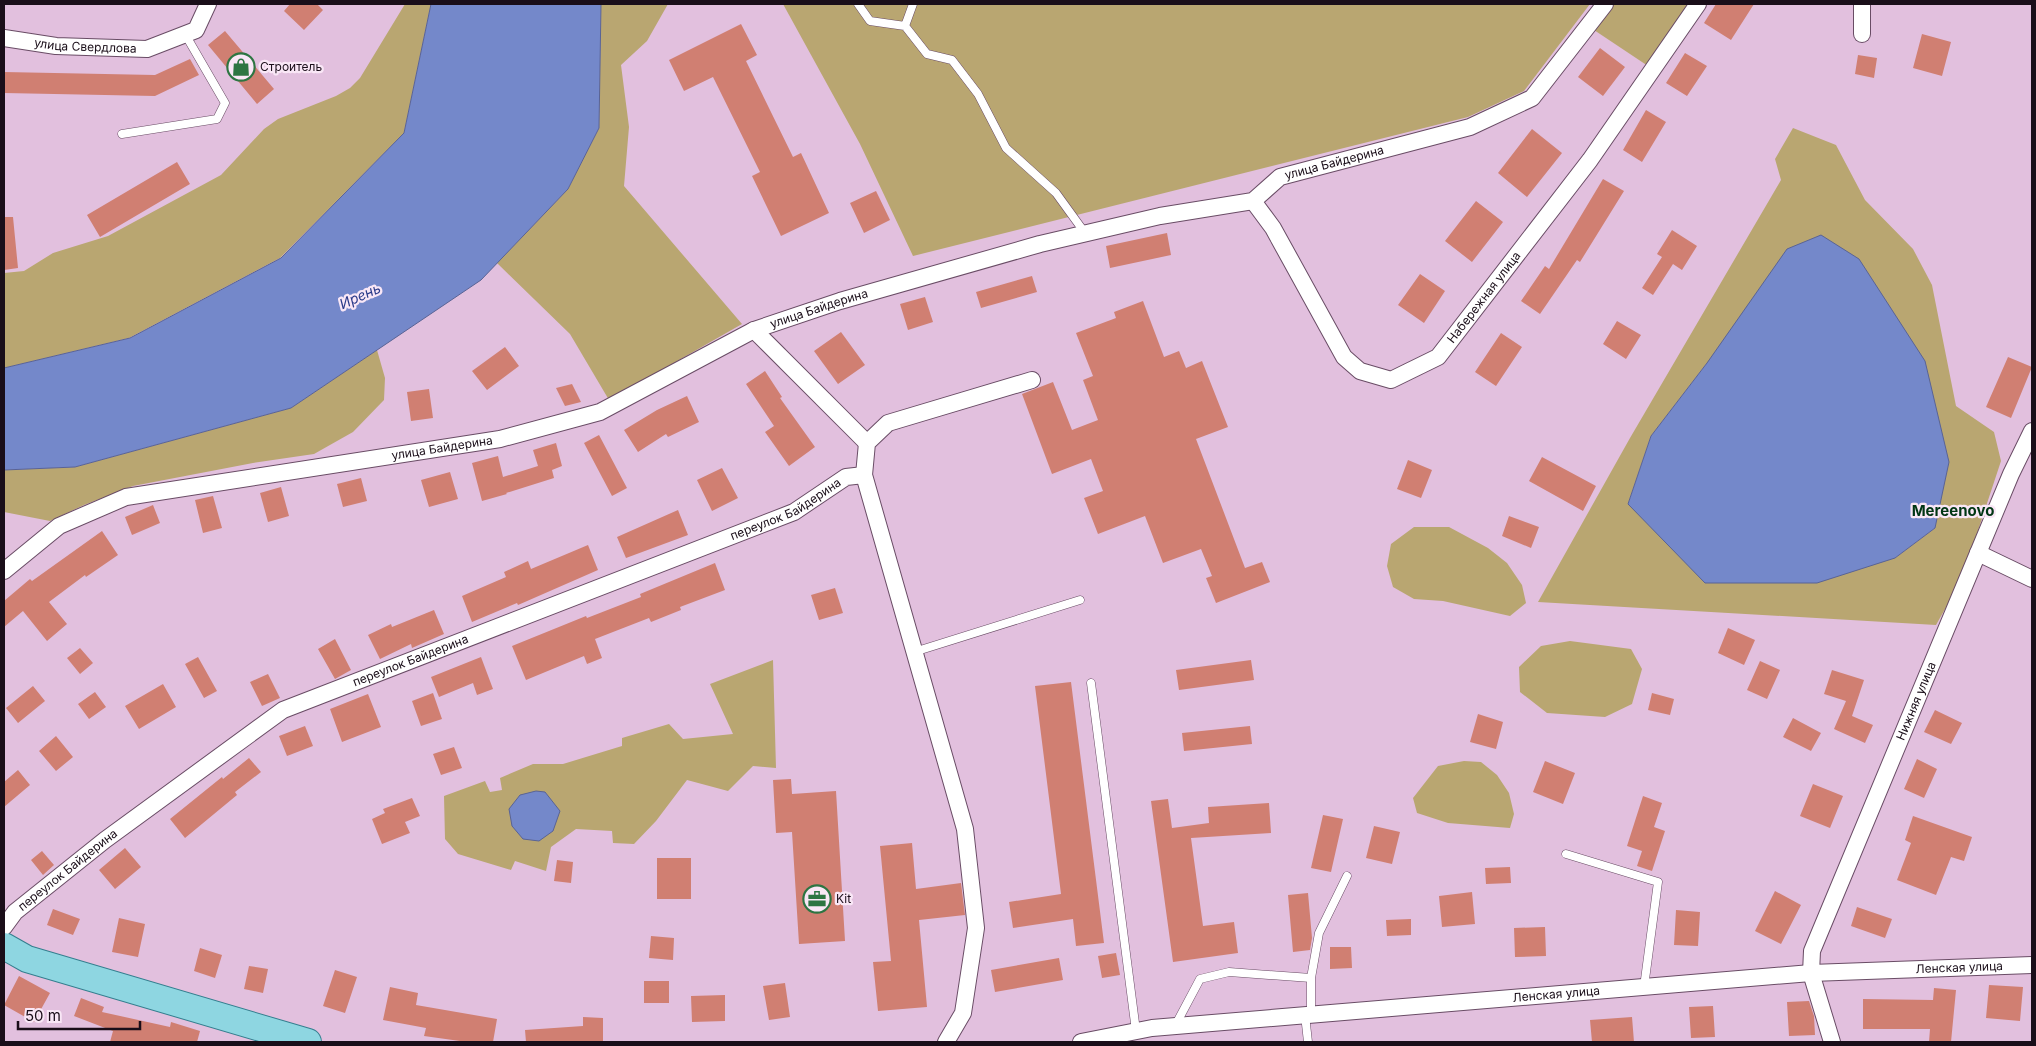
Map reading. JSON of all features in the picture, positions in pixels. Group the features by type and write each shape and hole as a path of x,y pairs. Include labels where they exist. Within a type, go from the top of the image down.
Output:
{"main road":[{"path":"4,946 27,959 308,1042"}],"street":[{"name":"улица Свердлова","path":"4,38 56,46 147,49 196,30 208,4"},
{"name":"улица Байдерина","path":"4,571 59,526 126,497 500,439 600,412 754,330 840,301 1085,233 1160,216 1252,201 1280,177 1470,127 1532,98 1605,4"},
{"name":"Набережная улица","path":"1252,201 1273,228 1344,357 1360,371 1391,380 1438,357 1590,160 1698,4"},
{"path":"1862,4 1862,34"},
{"path":"754,330 867,443"},
{"path":"946,1042 963,1014 976,928 965,829 864,475 867,443 888,422 1032,380"},
{"name":"Нижняя улица","path":"1811,973 1812,950 2011,474 2032,431"},
{"name":"переулок Байдерина","path":"4,927 14,912 105,840 283,710 794,512 846,478 864,475"},
{"path":"1978,553 2032,579"},
{"name":"Ленская улица","path":"1081,1042 1136,1031 1175,1026 1811,973 2032,965"},
{"path":"1811,973 1832,1042"}],"lane":[{"path":"858,4 870,21 905,26 927,54 952,60 978,94 1006,148 1056,193 1085,233"},
{"path":"905,26 912,4"},
{"path":"122,134 217,119 225,103 185,34"},
{"path":"914,652 1080,600"},
{"path":"1092,683 1136,1031"},
{"path":"1566,854 1658,882 1644,987"},
{"path":"1308,1042 1311,978 1319,932 1347,876"},
{"path":"1175,1026 1200,979 1229,972 1311,978"}],"shaded area":[{"path":"405,4 431,4 404,133 280,258 129,338 4,368 4,273 24,271 53,253 108,236 221,175 264,129 278,119 336,96 350,88 360,78"},
{"path":"601,4 668,4 647,41 621,65 629,127 624,186 742,324 609,400 570,334 497,263 568,189 599,128"},
{"path":"783,4 1590,4 1524,91 1468,117 913,256 860,144"},
{"path":"1614,4 1690,4 1648,66 1594,30"},
{"path":"1793,128 1836,145 1865,200 1913,249 1932,285 1956,406 1994,432 2001,461 1962,579 1936,625 1538,602 1630,438 1781,180 1775,159","holes":["1707,363 1935,528 1895,558 1628,504 1651,436"]},
{"path":"377,350 385,378 384,400 353,432 314,454 253,463 133,486 84,505 50,521 4,512 4,470 75,467 291,408"},
{"path":"1414,527 1449,527 1488,548 1507,563 1522,585 1526,603 1510,616 1443,601 1414,599 1393,587 1387,566 1391,544"},
{"path":"1570,641 1631,649 1642,669 1632,704 1605,717 1547,713 1520,692 1519,667 1541,646"},
{"path":"773,660 776,768 753,766 728,791 687,780 656,821 634,844 613,843 612,831 576,829 551,847 546,871 515,861 511,870 458,854 445,839 444,796 485,781 490,792 502,790 500,778 533,764 563,764 622,746 622,738 669,724 683,739 733,734 710,684"},
{"path":"1464,761 1481,762 1497,775 1509,793 1514,814 1510,828 1448,823 1417,813 1413,798 1438,766"}],"water":[{"name":"Ирень","path":"431,4 601,4 599,128 568,189 481,280 291,408 75,467 4,470 4,368 130,338 281,258 404,133"},
{"path":"1821,235 1859,259 1925,361 1949,462 1935,528 1895,558 1817,583 1705,583 1628,504 1651,436 1707,363 1787,249"},
{"path":"536,791 545,792 560,811 553,831 539,841 523,839 512,826 509,809 520,795"}],"building":[{"path":"290,4 317,4 323,10 304,30 284,11"},
{"path":"1716,4 1754,4 1731,40 1704,23"},
{"path":"741,24 757,55 746,61 793,157 801,153 829,213 781,236 752,176 760,172 713,77 684,91 669,60"},
{"name":"Строитель","path":"225,31 274,89 257,104 208,45"},
{"path":"1922,34 1951,42 1942,76 1913,68"},
{"path":"1600,48 1625,67 1603,96 1578,77"},
{"path":"1685,53 1707,66 1687,96 1666,83"},
{"path":"1858,55 1877,58 1874,78 1855,74"},
{"path":"190,59 199,75 155,96 4,93 4,72 155,75"},
{"path":"1646,110 1666,122 1642,162 1623,150"},
{"path":"1532,129 1562,153 1527,197 1498,173"},
{"path":"177,162 190,184 100,237 87,215"},
{"path":"1603,179 1624,191 1580,262 1577,260 1540,314 1521,301 1545,266 1549,269"},
{"path":"876,191 890,220 864,233 850,203"},
{"path":"1476,201 1503,222 1472,262 1445,241"},
{"path":"4,217 13,217 18,268 4,270"},
{"path":"1672,230 1697,246 1682,270 1673,264 1653,295 1642,288 1662,257 1657,254"},
{"path":"1167,233 1171,255 1110,268 1106,246"},
{"path":"1420,274 1445,291 1424,323 1398,305"},
{"path":"1032,276 1037,292 981,308 976,292"},
{"path":"925,297 933,322 908,330 900,304"},
{"path":"1143,301 1164,357 1179,351 1186,368 1202,361 1228,427 1196,439 1245,568 1262,562 1270,582 1216,603 1206,578 1212,576 1201,549 1163,563 1145,516 1098,534 1084,498 1103,491 1091,459 1052,474 1022,394 1053,382 1072,430 1098,420 1083,380 1093,376 1076,333 1116,318 1114,312"},
{"path":"1617,321 1641,335 1626,359 1603,344"},
{"path":"841,332 865,365 838,384 814,351"},
{"path":"1501,333 1522,347 1496,386 1475,372"},
{"path":"505,347 519,366 487,390 472,371"},
{"path":"2008,357 2032,367 2011,418 1986,407"},
{"path":"765,371 782,397 780,398 815,447 789,466 765,432 774,426 746,384"},
{"path":"572,384 581,402 565,406 556,388"},
{"path":"429,389 433,418 411,421 407,392"},
{"path":"687,396 699,422 668,437 666,434 638,452 624,430 657,410"},
{"path":"599,435 627,488 612,496 584,443"},
{"path":"556,443 562,466 552,470 554,478 482,501 472,463 498,456 503,477 538,466 533,450"},
{"path":"1542,457 1596,486 1583,511 1529,481"},
{"path":"1408,460 1432,470 1421,498 1397,489"},
{"path":"722,468 738,498 712,511 697,480"},
{"path":"450,472 458,499 429,507 421,480"},
{"path":"361,478 367,501 343,507 337,484"},
{"path":"281,487 289,516 268,522 260,493"},
{"path":"213,496 222,528 203,533 195,500"},
{"path":"153,505 160,523 132,535 125,517"},
{"path":"678,510 688,535 626,558 617,537"},
{"path":"1509,516 1539,527 1531,548 1502,536"},
{"path":"102,531 118,555 86,577 85,575 49,602 67,624 47,641 23,611 4,627 4,601 30,579 32,581"},
{"path":"588,545 598,570 518,605 517,603 472,622 462,596 506,577 504,572 528,561 531,569"},
{"path":"715,563 725,590 680,607 681,610 651,622 649,618 595,639 602,658 587,664 584,656 526,680 512,646 586,616 587,618 641,597 640,594"},
{"path":"835,588 843,613 819,620 811,595"},
{"path":"434,610 444,634 412,648 411,644 380,659 368,635 391,624 392,627"},
{"path":"1728,628 1755,640 1744,665 1718,653"},
{"path":"335,639 351,670 335,679 318,649"},
{"path":"80,648 93,663 80,674 67,658"},
{"path":"198,657 217,691 204,698 185,664"},
{"path":"481,657 493,689 477,695 473,683 439,697 431,677"},
{"path":"1251,660 1254,680 1179,690 1176,670"},
{"path":"1760,661 1780,670 1767,699 1747,690"},
{"path":"1832,670 1864,680 1852,716 1873,725 1865,743 1834,729 1846,701 1824,694"},
{"path":"268,674 280,698 262,706 250,682"},
{"path":"1071,682 1104,943 1076,946 1073,919 1013,928 1009,902 1061,894 1035,686"},
{"path":"163,684 176,707 139,729 125,706"},
{"path":"33,686 45,701 18,723 6,708"},
{"path":"95,692 106,707 89,719 78,704"},
{"path":"433,693 442,719 421,726 412,701"},
{"path":"1652,693 1674,699 1670,715 1648,710"},
{"path":"368,694 381,727 342,742 330,709"},
{"path":"1935,710 1962,723 1951,744 1924,732"},
{"path":"1478,714 1503,722 1496,749 1470,742"},
{"path":"1793,718 1821,733 1811,751 1783,737"},
{"path":"305,726 313,746 287,756 279,736"},
{"path":"1250,726 1252,744 1184,751 1182,733"},
{"path":"56,736 73,757 56,771 39,751"},
{"path":"454,747 462,768 441,775 433,754"},
{"path":"249,758 261,772 235,792 237,795 185,838 170,819"},
{"path":"1917,759 1937,769 1924,798 1904,789"},
{"path":"1545,761 1575,773 1563,804 1533,792"},
{"path":"18,770 30,785 4,807 4,782"},
{"path":"791,779 792,794 836,791 845,941 799,944 792,832 776,833 773,780"},
{"path":"1813,784 1843,796 1830,828 1800,816"},
{"path":"1643,796 1662,803 1654,827 1665,831 1652,871 1637,866 1642,851 1627,846"},
{"path":"412,798 420,816 405,822 410,833 382,844 372,819 385,813 383,809"},
{"path":"1168,799 1172,828 1209,823 1208,807 1269,803 1271,833 1191,838 1203,926 1234,922 1238,953 1173,962 1151,801"},
{"path":"1323,815 1343,819 1331,872 1311,868"},
{"path":"1913,816 1972,837 1964,861 1951,857 1936,895 1897,880 1911,843 1905,840"},
{"path":"1374,826 1400,832 1392,864 1366,858"},
{"path":"912,843 916,889 961,883 965,915 919,920 927,1007 878,1011 873,962 891,961 880,846"},
{"path":"125,848 141,867 115,889 99,870"},
{"path":"42,851 54,865 43,875 31,860"},
{"path":"657,858 691,858 691,899 657,899"},
{"path":"557,860 573,862 571,883 554,881"},
{"path":"1510,867 1511,883 1486,884 1485,868"},
{"path":"1775,891 1801,905 1781,944 1755,931"},
{"path":"1472,892 1475,924 1442,927 1439,896"},
{"path":"1308,893 1312,938 1310,950 1293,952 1288,895"},
{"path":"1857,907 1892,919 1885,938 1851,926"},
{"path":"53,909 80,919 73,935 47,925"},
{"path":"1676,910 1700,912 1698,946 1674,945"},
{"path":"119,918 145,924 138,957 112,952"},
{"path":"1411,919 1411,935 1387,936 1386,920"},
{"path":"1545,927 1546,956 1515,957 1514,928"},
{"path":"651,936 674,938 673,960 649,958"},
{"path":"1330,947 1351,947 1352,968 1330,969"},
{"path":"200,948 222,955 215,978 194,971"},
{"path":"1116,953 1120,975 1102,978 1098,956"},
{"path":"1059,958 1063,980 995,992 991,970"},
{"path":"249,966 268,969 263,993 244,989"},
{"path":"335,970 357,977 345,1013 323,1006"},
{"path":"19,976 50,993 34,1022 4,1005"},
{"path":"644,981 669,981 669,1003 644,1003"},
{"path":"785,983 790,1017 769,1020 763,986"},
{"path":"1989,985 2023,987 2020,1021 1986,1018"},
{"path":"390,987 418,993 416,1005 497,1019 493,1042 467,1042 424,1036 426,1028 383,1020"},
{"path":"1934,988 1956,990 1951,1042 1929,1042 1930,1029 1863,1029 1863,999 1933,1000"},
{"path":"725,995 725,1021 692,1022 691,996"},
{"path":"81,998 104,1007 102,1012 170,1027 171,1022 200,1031 197,1042 110,1042 113,1031 74,1016"},
{"path":"1809,1001 1814,1016 1815,1035 1789,1036 1787,1002"},
{"path":"1713,1006 1715,1037 1691,1038 1689,1007"},
{"path":"583,1017 603,1018 603,1041 526,1042 525,1030 583,1026"},
{"path":"1632,1017 1634,1042 1592,1042 1590,1020"}],"place":[{"name":"Строитель","path":"241,67"},
{"name":"Kit","path":"817,899"}],"district":[{"name":"Mereenovo","path":"1953,511"}]}
